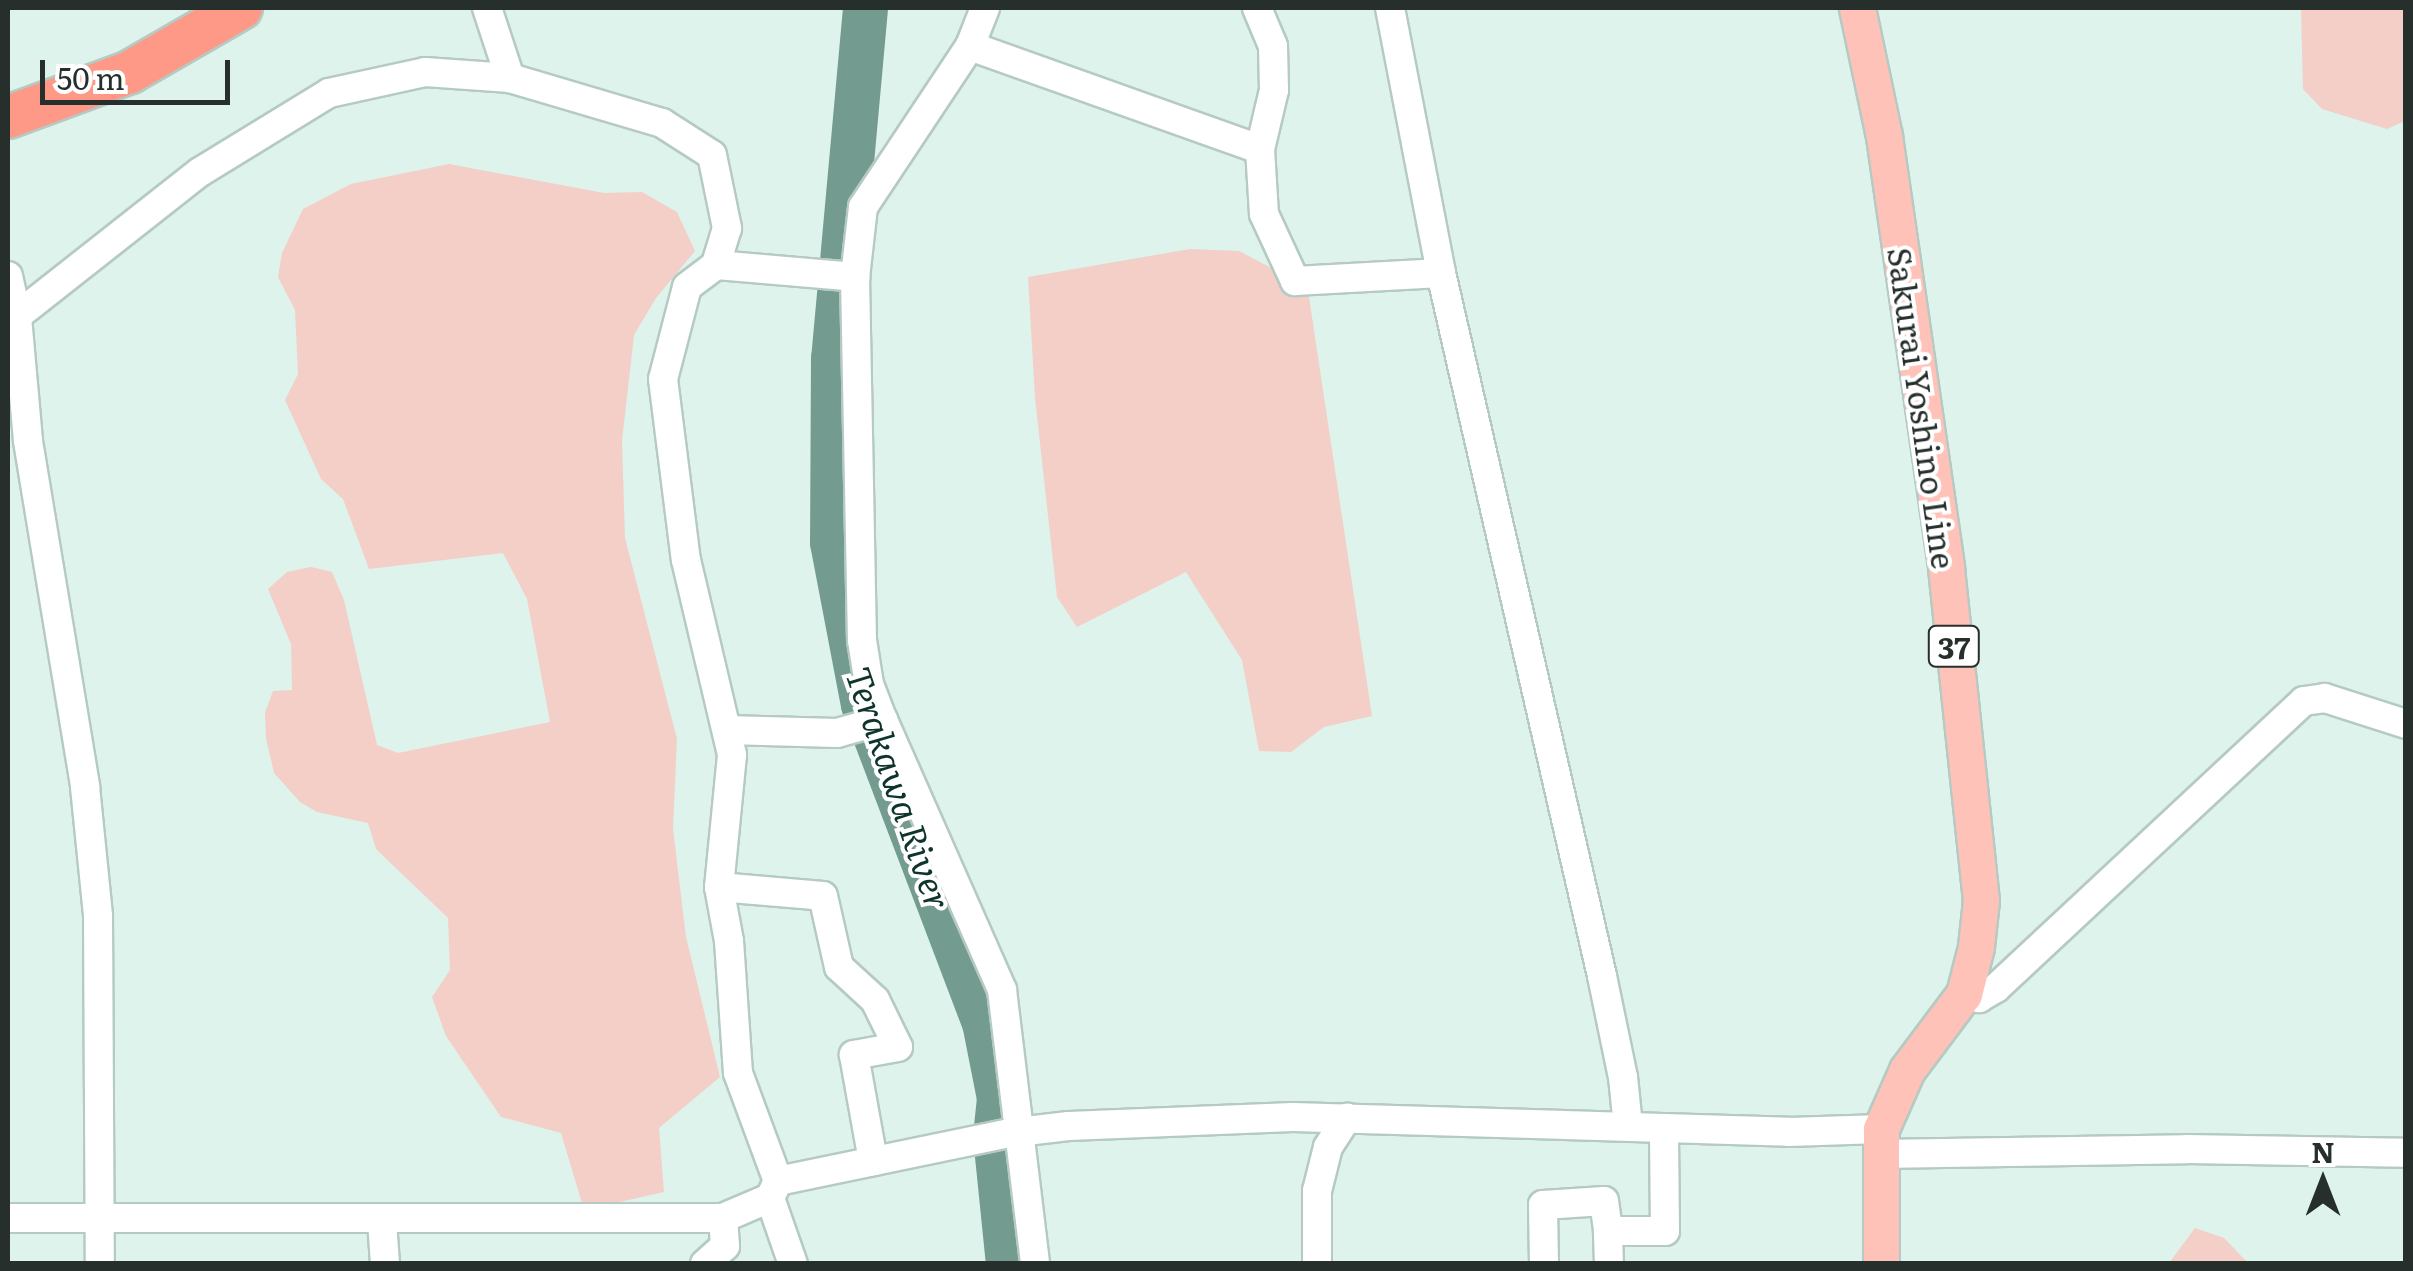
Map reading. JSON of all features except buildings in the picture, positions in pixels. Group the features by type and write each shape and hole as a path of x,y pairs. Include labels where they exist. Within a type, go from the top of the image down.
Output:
{"highway":[{"path":"8,118 130,72 241,8"}],"main road":[{"name":"Sakurai Yoshino Line","path":"1858,8 1884,136 1946,568 1981,900 1976,947 1964,994 1906,1070 1880,1142 1880,1264"}],"street":[{"path":"488,8 510,78"},
{"path":"985,8 970,46 863,207 845,276 862,640 870,684 878,721 1002,990 1014,1132 1035,1264"},
{"path":"1258,8 1273,46 1274,90 1260,150 1264,214 1295,281 1440,273"},
{"path":"1390,8 1440,273 1602,976 1623,1076 1628,1126"},
{"path":"970,46 1260,150"},
{"path":"12,320 200,172 329,93 425,72 510,78 662,123 712,155 727,228 716,266"},
{"path":"792,1264 774,1189 738,1073 729,942 719,888 732,756 686,560 663,380 687,286 716,266 845,276"},
{"path":"8,276 28,440 82,768 98,916 100,1264"},
{"path":"1964,994 1979,998 1996,988 2304,700 2325,698 2406,724"},
{"path":"727,730 837,734 878,721"},
{"path":"719,888 823,896 840,967 876,1000 898,1046 854,1056 872,1161"},
{"path":"1316,1264 1317,1191 1328,1148 1346,1118"},
{"path":"8,1218 724,1218 774,1189 872,1161 1014,1132 1346,1118 1628,1126 1880,1142 2406,1153"},
{"path":"1608,1230 1664,1231 1664,1128"},
{"path":"1544,1264 1543,1205 1604,1202 1609,1264"},
{"path":"705,1264 725,1246 724,1218"},
{"path":"382,1221 385,1264"}],"shaded area":[{"path":"2301,8 2405,8 2405,121 2387,129 2322,109 2303,89"},
{"path":"449,164 604,193 642,192 677,212 695,251 656,298 634,335 622,441 625,538 677,739 673,829 686,937 720,1077 659,1128 664,1192 584,1210 561,1133 501,1117 446,1036 432,997 450,970 448,918 376,849 368,823 317,812 300,802 274,773 266,738 265,713 273,691 292,690 291,644 268,589 287,572 311,567 332,572 344,600 377,745 398,753 550,722 527,599 503,553 369,569 343,499 321,479 285,400 298,374 295,310 278,277 282,253 303,209 351,184"},
{"path":"1190,249 1239,251 1279,272 1309,297 1372,716 1324,727 1291,752 1259,751 1242,660 1186,572 1077,627 1057,597 1035,398 1028,277"},
{"path":"2195,1228 2224,1238 2248,1263 2169,1263"}],"waterway":[{"name":"Terakawa River","path":"865,8 833,358 832,542 863,704 984,1022 999,1098 995,1136 1008,1264"}]}
